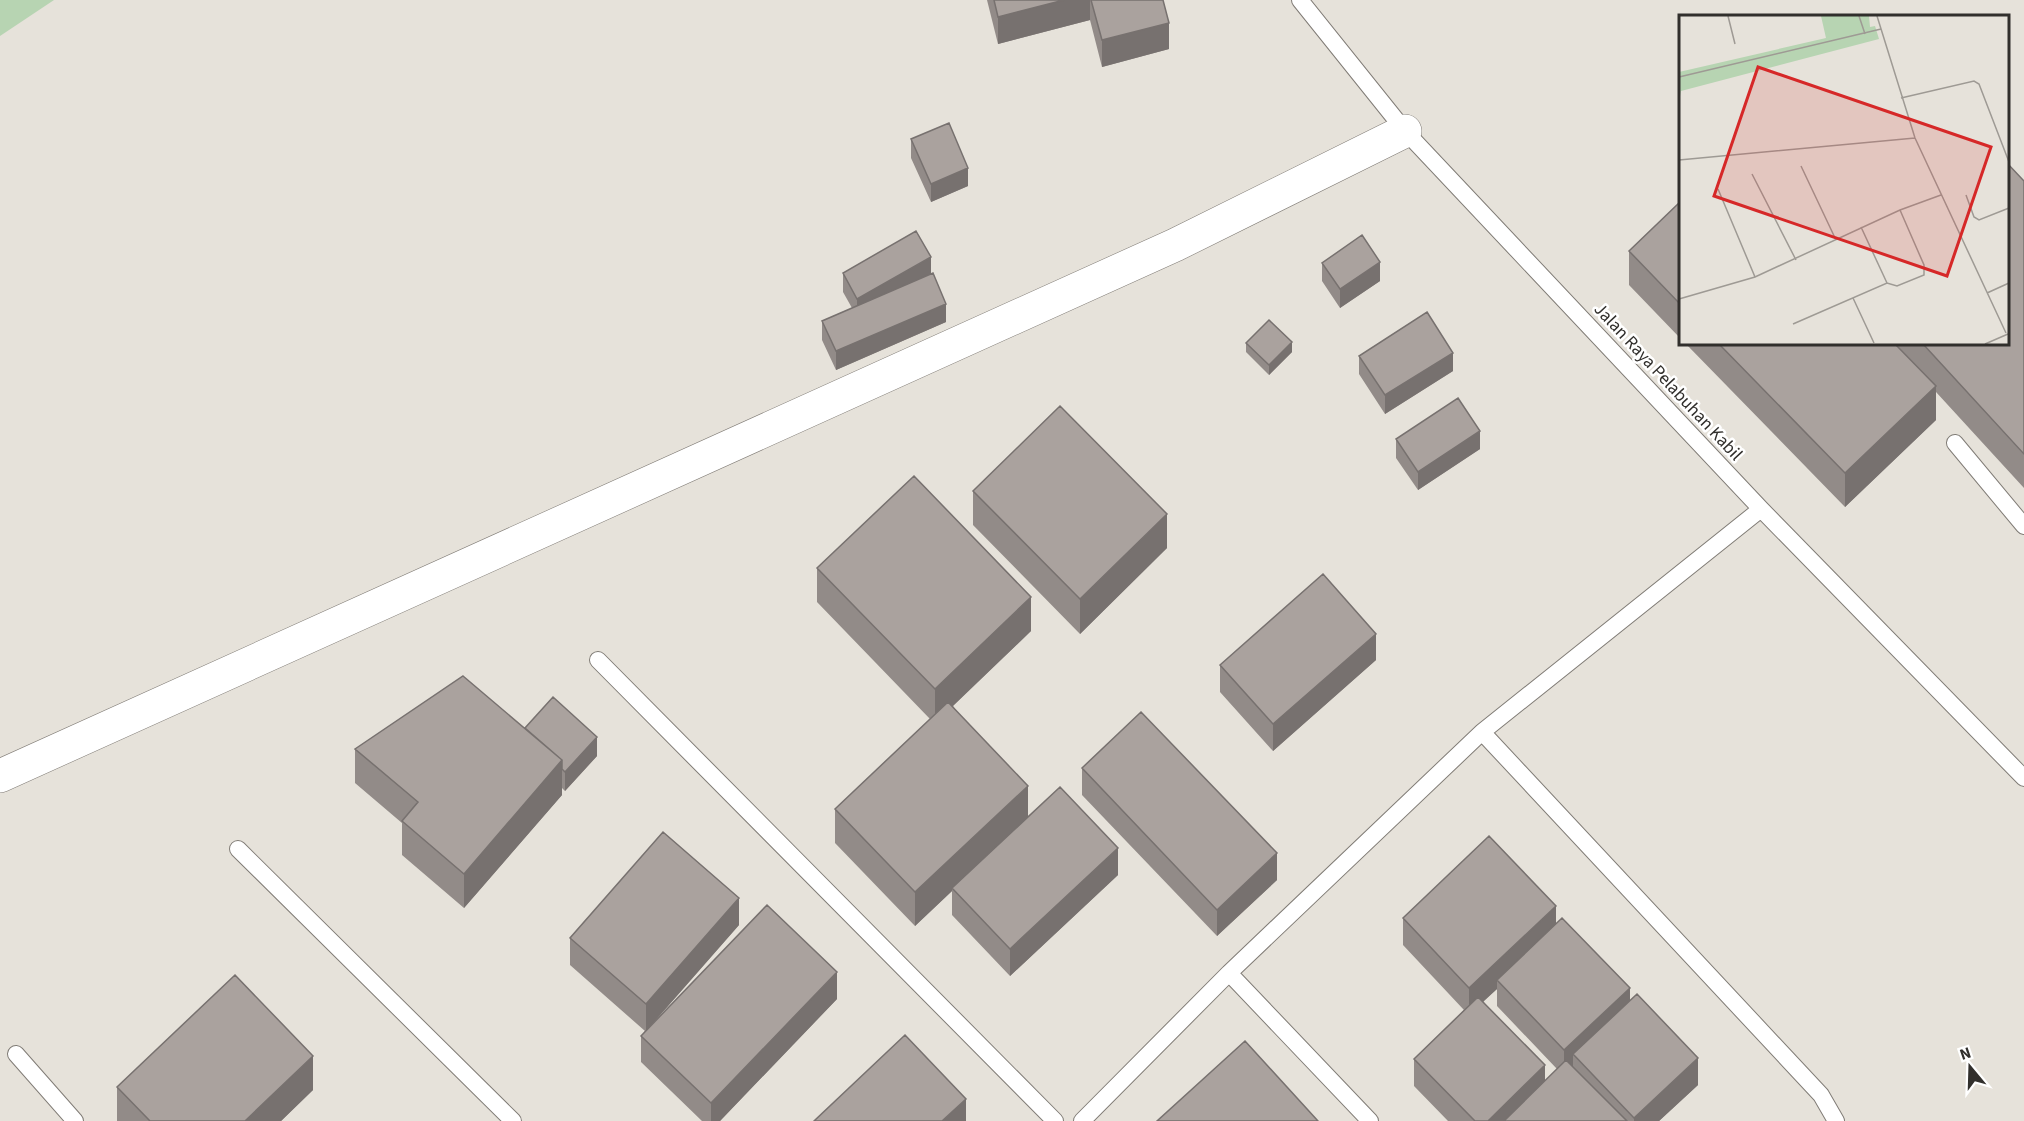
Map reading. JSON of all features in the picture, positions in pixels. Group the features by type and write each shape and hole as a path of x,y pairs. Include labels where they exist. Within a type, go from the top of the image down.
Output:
{"street":[{"path":"0,776 1175,245 1405,131"}],"lane":[{"name":"Jalan Raya Pelabuhan Kabil","path":"1300,0 1405,131 1761,509 2024,778"},
{"path":"1954,443 2024,526"},
{"path":"1082,1121 1229,974 1482,732 1761,509"},
{"path":"598,660 1054,1121"},
{"path":"1482,732 1821,1095 1836,1121"},
{"path":"238,849 513,1121"},
{"path":"1229,974 1370,1121"},
{"path":"16,1054 75,1121"}],"green space":[{"path":"0,0 54,0 0,36"}],"building":[{"path":"994,0 1064,0 998,17"},
{"path":"1091,0 1163,0 1169,23 1102,40"},
{"path":"949,123 968,168 931,184 911,139"},
{"path":"2009,165 2024,181 2024,454 1924,345 2009,345"},
{"path":"1679,203 1679,303 1629,251"},
{"path":"916,231 931,257 857,299 843,273"},
{"path":"1362,235 1380,262 1340,289 1322,263"},
{"path":"933,273 946,304 836,351 822,321"},
{"path":"1427,312 1453,353 1385,395 1359,356"},
{"path":"1269,320 1292,342 1269,365 1246,343"},
{"path":"1720,345 1896,345 1936,386 1845,473"},
{"path":"1458,398 1480,431 1418,472 1396,439"},
{"path":"1060,406 1167,514 1080,599 973,491"},
{"path":"914,476 1031,597 935,689 817,568"},
{"path":"1323,574 1376,634 1273,724 1220,665"},
{"path":"463,676 562,760 464,874 402,821 418,802 355,749"},
{"path":"553,697 597,737 565,772 562,769 562,760 525,728"},
{"path":"948,702 1028,786 915,892 835,809"},
{"path":"1141,712 1277,853 1217,910 1082,768"},
{"path":"1060,787 1118,848 1010,949 952,888"},
{"path":"663,832 739,898 646,1004 570,938"},
{"path":"1489,836 1556,906 1469,988 1403,918"},
{"path":"767,905 837,972 711,1103 641,1036"},
{"path":"1562,918 1630,988 1564,1050 1497,980"},
{"path":"235,975 313,1056 245,1121 150,1121 117,1087"},
{"path":"1637,994 1698,1058 1634,1118 1573,1054"},
{"path":"1478,997 1545,1065 1488,1121 1475,1121 1414,1059"},
{"path":"905,1035 966,1099 942,1121 814,1121"},
{"path":"1245,1041 1318,1121 1157,1121"},
{"path":"1566,1060 1627,1121 1504,1121"}]}
